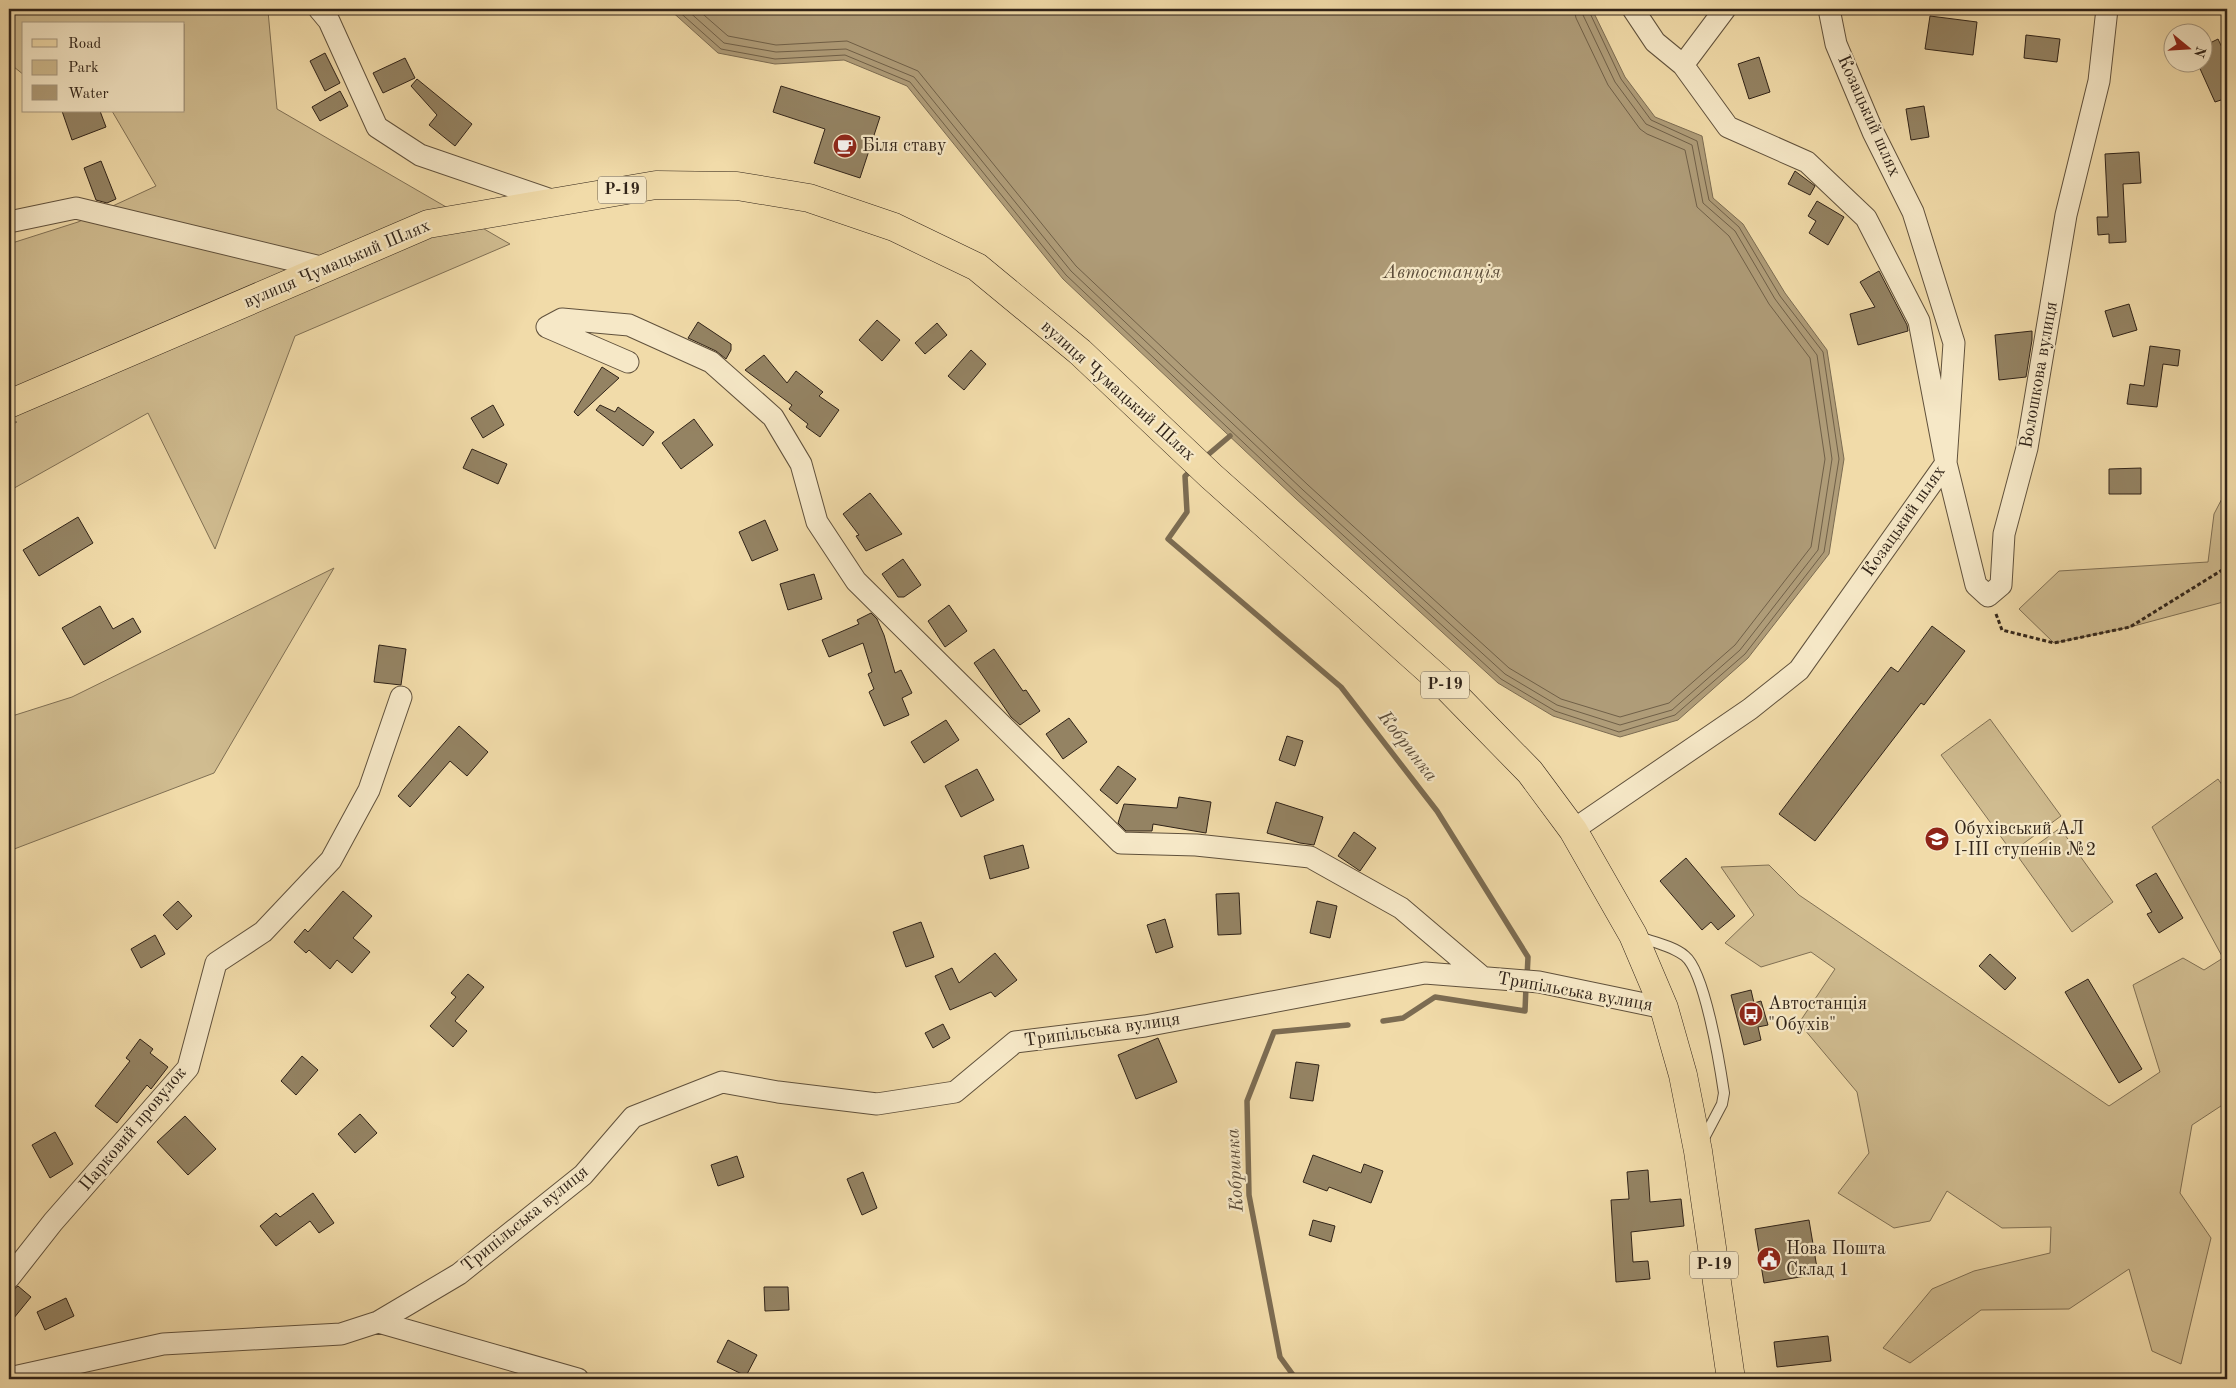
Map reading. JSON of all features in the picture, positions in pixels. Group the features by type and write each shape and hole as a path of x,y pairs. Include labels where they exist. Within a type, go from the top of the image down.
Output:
{"main road":[{"name":"вулиця Чумацький Шлях","path":"9,404 428,224 656,184 736,186 809,198 894,227 976,268 1080,352 1211,476 1443,683 1530,772 1573,830 1633,935 1664,1008 1683,1075 1698,1150 1731,1379"}],"street":[{"path":"319,9 329,22 377,127 420,155 555,201"},
{"path":"1633,9 1655,42 1683,65 1728,126 1807,162 1866,218 1919,321 1946,463 1976,585 1988,596"},
{"path":"1683,65 1725,9"},
{"name":"Козацький шлях","path":"1573,830 1750,709 1799,670 1946,463 1954,343 1913,212 1873,132 1836,44 1828,9"},
{"name":"Волошкова вулиця","path":"1988,596 2001,585 2004,534 2027,448 2066,215 2099,81 2107,9"},
{"path":"9,222 76,208 325,268"},
{"path":"628,362 547,327 562,319 629,325 711,362 760,405 773,417 802,464 817,522 856,582 1121,843 1196,845 1310,857 1401,908 1481,976"},
{"name":"Парковий провулок","path":"9,1278 53,1222 188,1068 216,963 263,932 331,860 369,790 401,697"},
{"name":"Трипільська вулиця","path":"9,1378 163,1344 341,1334 378,1322 459,1274 583,1175 633,1117 722,1082 778,1092 877,1104 955,1092 1016,1042 1145,1026 1426,973 1539,982 1664,1008"},
{"path":"378,1322 578,1379"}],"lane":[{"path":"1633,935 1686,957 1693,966 1712,1024 1724,1093 1722,1104 1698,1150"}],"path":[{"path":"1988,596 2002,630 2054,643 2130,627 2227,568"}],"green space":[{"path":"9,9 220,9 268,11 277,109 510,244 295,336 215,549 148,413 9,491 9,426 17,422 9,421 9,244 78,222 156,186 113,112 185,112 185,22 22,22 22,73 9,63"},
{"path":"2227,489 2227,601 2130,627 2054,643 2019,609 2059,571 2208,562 2214,514"},
{"path":"334,568 214,773 9,851 9,717 72,697"},
{"path":"1990,719 2061,816 2012,852 1941,755"},
{"path":"2218,779 2227,792 2227,1102 2192,1125 2180,1193 2211,1238 2181,1364 2152,1351 2129,1269 2069,1309 1981,1310 1910,1363 1883,1348 1932,1289 1974,1271 2050,1253 2051,1227 2002,1228 1947,1191 1930,1221 1894,1228 1838,1193 1869,1153 1857,1092 1799,1023 1835,969 1811,952 1761,967 1725,943 1754,915 1721,867 1769,865 1799,895 2109,1106 2160,1072 2133,985 2183,958 2204,970 2223,958 2152,827"},
{"path":"2060,828 2113,902 2072,932 2019,858"}],"water":[{"name":"Автостанція","path":"669,9 1592,9 1625,77 1655,117 1702,136 1713,198 1743,224 1785,293 1827,350 1844,459 1829,554 1748,658 1678,720 1620,737 1553,716 1498,683 1295,498 1063,279 907,86 844,60 775,64 718,53"}],"building":[{"path":"1930,16 1977,22 1973,55 1925,49"},
{"path":"2026,35 2060,39 2057,62 2024,58"},
{"path":"2218,39 2227,58 2227,98 2215,102 2202,72 2214,72 2214,41"},
{"path":"325,53 340,83 325,91 310,61"},
{"path":"1759,57 1770,92 1749,99 1738,64"},
{"path":"405,58 415,78 383,93 373,73"},
{"path":"417,79 472,124 455,146 429,125 437,115 411,86"},
{"name":"Біля ставу","path":"781,86 880,117 860,178 814,163 825,129 773,112"},
{"path":"340,91 348,106 320,121 312,107"},
{"path":"1924,106 1929,137 1911,140 1906,109"},
{"path":"62,112 100,112 106,127 72,140"},
{"path":"2139,152 2141,183 2123,184 2126,242 2109,243 2109,234 2098,235 2097,217 2108,217 2105,154"},
{"path":"101,161 116,199 107,203 96,200 84,168"},
{"path":"1795,171 1815,186 1810,195 1788,184"},
{"path":"1817,201 1844,217 1828,245 1809,233 1816,221 1808,216"},
{"path":"1879,271 1907,325 1908,331 1858,345 1850,314 1875,307 1860,282"},
{"path":"2129,304 2137,330 2113,337 2105,311"},
{"path":"877,320 900,340 882,361 859,340"},
{"path":"698,322 731,344 731,350 726,359 716,351 688,338"},
{"path":"937,323 947,335 925,354 915,343"},
{"path":"2032,331 2026,377 1999,380 1995,335"},
{"path":"2150,346 2180,350 2178,366 2163,364 2157,407 2127,404 2130,384 2144,386"},
{"path":"971,350 986,364 964,390 948,376"},
{"path":"764,355 787,383 796,371 823,392 819,396 839,410 820,437 806,427 808,424 789,409 792,405 745,370"},
{"path":"602,367 619,378 578,416 574,412"},
{"path":"493,405 504,425 483,438 471,418"},
{"path":"600,405 615,412 618,407 654,432 643,446 596,410"},
{"path":"694,419 713,445 681,469 662,443"},
{"path":"472,449 507,464 498,484 463,468"},
{"path":"2141,468 2141,494 2109,494 2109,469"},
{"path":"870,493 902,534 866,551 856,536 859,535 843,514"},
{"path":"78,517 93,543 39,576 23,550"},
{"path":"765,520 778,550 752,561 739,532"},
{"path":"903,559 921,585 904,597 898,597 882,574"},
{"path":"814,574 822,599 788,610 780,584"},
{"path":"949,605 967,631 945,647 928,621"},
{"path":"100,606 113,629 133,618 141,632 84,665 62,628"},
{"path":"871,613 877,619 884,635 895,673 901,670 912,693 902,698 909,715 884,726 869,692 874,689 868,674 872,672 863,643 829,657 822,640 859,624 857,620"},
{"path":"1932,626 1965,651 1924,705 1921,703 1815,841 1779,814 1891,667 1898,672"},
{"path":"379,645 406,649 401,685 374,682"},
{"path":"994,649 1023,691 1026,690 1040,711 1020,725 1011,717 974,663"},
{"path":"1069,718 1087,742 1063,759 1046,734"},
{"path":"946,720 959,740 924,763 911,742"},
{"path":"459,726 488,752 467,776 450,761 410,807 398,796"},
{"path":"1287,736 1303,741 1295,766 1279,760"},
{"path":"1118,766 1136,779 1117,804 1100,790"},
{"path":"977,769 994,800 961,817 945,786"},
{"path":"1179,797 1211,802 1206,833 1153,824 1152,831 1126,831 1118,823 1124,804 1177,808"},
{"path":"1276,802 1323,817 1314,845 1300,843 1267,833"},
{"path":"1354,832 1376,848 1360,871 1338,856"},
{"path":"1023,845 1029,868 990,879 984,856"},
{"path":"1686,858 1735,916 1718,930 1711,922 1702,930 1660,881"},
{"path":"2156,873 2183,918 2159,933 2147,914 2152,912 2136,885"},
{"path":"343,891 372,916 353,938 370,952 352,973 337,960 330,969 309,950 306,953 294,942 305,929 308,932"},
{"path":"1239,893 1241,934 1218,935 1216,894"},
{"path":"178,901 192,916 177,930 163,915"},
{"path":"1317,901 1337,906 1330,938 1310,933"},
{"path":"1165,919 1173,947 1156,953 1147,925"},
{"path":"921,922 934,957 906,967 893,932"},
{"path":"155,935 165,954 141,968 131,949"},
{"path":"995,953 1017,980 995,997 991,992 950,1010 935,976 952,968 959,983"},
{"path":"1990,954 2016,978 2005,990 1979,966"},
{"path":"468,974 484,987 455,1021 467,1031 453,1047 430,1026 456,997 451,993"},
{"path":"2088,979 2142,1069 2119,1083 2065,992"},
{"name":"Автостанція \"Обухів\"","path":"1751,990 1754,1003 1761,1001 1768,1025 1758,1027 1761,1040 1744,1045 1731,995"},
{"path":"943,1024 950,1038 933,1048 925,1033"},
{"path":"1158,1038 1177,1082 1136,1099 1118,1055"},
{"path":"140,1039 153,1049 150,1053 168,1067 151,1089 147,1085 117,1123 95,1106 130,1061 126,1058"},
{"path":"302,1056 318,1070 296,1095 281,1081"},
{"path":"1296,1062 1319,1065 1313,1101 1290,1098"},
{"path":"360,1114 377,1133 355,1153 338,1134"},
{"path":"185,1116 216,1149 188,1175 157,1142"},
{"path":"55,1132 73,1164 50,1178 32,1145"},
{"path":"1313,1155 1361,1173 1364,1164 1383,1171 1371,1203 1329,1187 1327,1191 1303,1182"},
{"path":"737,1156 744,1177 718,1186 711,1165"},
{"path":"1648,1170 1650,1202 1681,1199 1684,1226 1631,1232 1633,1262 1648,1261 1650,1279 1616,1282 1611,1200 1629,1199 1627,1172"},
{"path":"863,1172 877,1208 862,1215 847,1179"},
{"path":"313,1193 334,1223 319,1233 310,1221 276,1246 260,1226 276,1213 280,1217"},
{"path":"1313,1220 1335,1226 1331,1242 1309,1235"},
{"path":"1809,1220 1818,1274 1764,1283 1755,1229"},
{"path":"18,1286 31,1297 9,1324 9,1293"},
{"path":"764,1287 788,1287 789,1310 765,1311"},
{"path":"66,1298 74,1316 45,1330 37,1312"},
{"path":"1828,1336 1831,1361 1777,1367 1774,1342"},
{"path":"728,1340 757,1355 746,1376 717,1362"}],"waterway":[{"name":"Кобринка","path":"1203,459 1230,436"},
{"name":"Кобринка","path":"1193,469 1185,476 1187,512 1168,539 1341,687 1437,811 1528,957 1527,977"},
{"name":"Кобринка","path":"1383,1021 1403,1018 1435,997 1525,1011 1526,986"},
{"name":"Кобринка","path":"1296,1379 1280,1357 1249,1195 1247,1101 1274,1032 1348,1025"}],"place":[{"name":"Біля ставу","path":"845,146"},
{"name":"Обухівський АЛ І-ІІІ ступенів №2","path":"1937,839"},
{"name":"Автостанція \"Обухів\"","path":"1751,1014"},
{"name":"Нова Пошта Склад 1","path":"1769,1259"}]}
